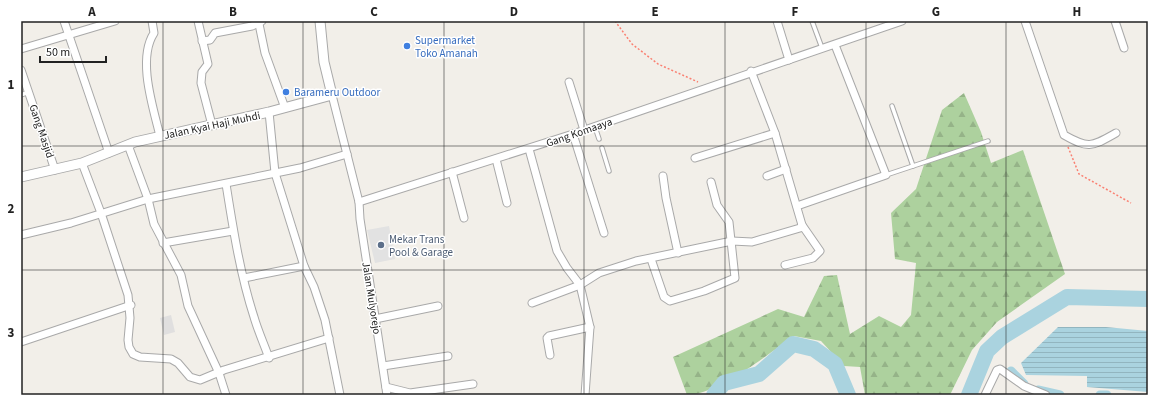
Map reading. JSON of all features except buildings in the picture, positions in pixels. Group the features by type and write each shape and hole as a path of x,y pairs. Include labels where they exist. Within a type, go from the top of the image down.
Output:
{"street":[{"path":"64,21 67,34 109,153"},
{"path":"21,49 67,34 115,21"},
{"path":"152,21 154,32 148,41 146,70 160,136"},
{"path":"198,21 208,64 202,72 201,83 212,125"},
{"path":"320,21 324,62 359,202"},
{"path":"777,21 789,60"},
{"name":"Gang Komaaya","path":"359,202 595,127 752,71 835,45 885,24 902,21"},
{"path":"1025,21 1064,135 1080,144 1089,146 1099,143 1116,133"},
{"path":"1115,21 1124,48"},
{"path":"202,41 210,40 215,33 261,22 265,53 285,108"},
{"path":"797,206 886,175 835,45"},
{"name":"Gang Masjid","path":"21,70 55,170"},
{"path":"752,71 775,133 802,225 820,251 813,258 785,265"},
{"path":"569,82 584,130"},
{"name":"Jalan Kyai Haji Muhdi","path":"21,177 82,163 128,145 160,136 270,112 332,95"},
{"path":"270,112 274,173 304,266 314,287 329,338 340,395"},
{"path":"695,158 775,133"},
{"path":"573,134 604,233"},
{"path":"128,145 148,199 154,224 162,243 178,268 188,306 199,333 219,373 226,395"},
{"path":"529,149 557,250 567,268 580,285 590,327 585,395"},
{"path":"21,235 71,223 148,199 311,166 347,154"},
{"path":"496,159 507,203"},
{"path":"82,163 101,214 130,305 128,340 129,347 133,354 140,357 171,359 178,363 190,377 196,380 206,379 219,373 329,338"},
{"path":"767,176 786,169"},
{"path":"452,172 464,218"},
{"path":"663,176 667,204 678,253"},
{"path":"650,259 664,297 670,301 704,291 735,278 729,222 717,205 711,182"},
{"path":"226,184 233,231 244,278 254,318 269,358"},
{"name":"Jalan Mulyorejo","path":"359,202 360,220 387,395"},
{"path":"532,303 580,285 599,274 636,261 732,241 752,242 800,228 802,225"},
{"path":"162,243 233,231"},
{"path":"244,278 304,266"},
{"path":"21,342 130,305"},
{"path":"375,319 438,306"},
{"path":"550,355 547,338 549,336 590,327"},
{"path":"383,366 448,356"},
{"path":"985,395 997,370 1000,369 1024,386 1046,395"},
{"path":"386,387 410,393 473,384"}],"lane":[{"path":"812,21 822,49"},
{"path":"21,95 29,92"},
{"path":"892,106 913,166"},
{"path":"595,127 598,139"},
{"path":"886,175 988,140"},
{"path":"602,148 609,171"}],"path":[{"path":"615,21 632,44 658,64 708,87"},
{"path":"1064,135 1079,174 1131,203"}],"shaded area":[{"name":"Mekar Trans Pool & Garage","path":"389,226 395,259 375,263 367,230"},
{"path":"171,315 175,332 164,335 160,318"}],"green space":[{"path":"964,93 981,132 991,163 1023,150 1065,274 997,322 972,350 950,395 865,395 860,367 844,366 821,341 794,336 757,363 728,381 699,393 687,395 673,357 778,309 804,317 824,276 837,275 850,334 879,316 901,327 911,315 916,263 895,259 891,213 916,189 942,110"}],"water":[{"path":"1058,327 1106,327 1148,331 1148,392 1087,387 1087,376 1026,375 1021,363"}],"waterway":[{"path":"969,395 987,351 1002,337 1067,297 1148,299"},
{"path":"714,395 724,383 759,374 793,344 814,349 835,364 848,395"},
{"path":"1011,371 1024,384"},
{"path":"1038,390 1060,395"},
{"path":"1100,395 1107,395"}],"place":[{"name":"Supermarket Toko Amanah","path":"407,46"},
{"name":"Barameru Outdoor","path":"286,92"},
{"name":"Mekar Trans Pool & Garage","path":"381,245"}]}
